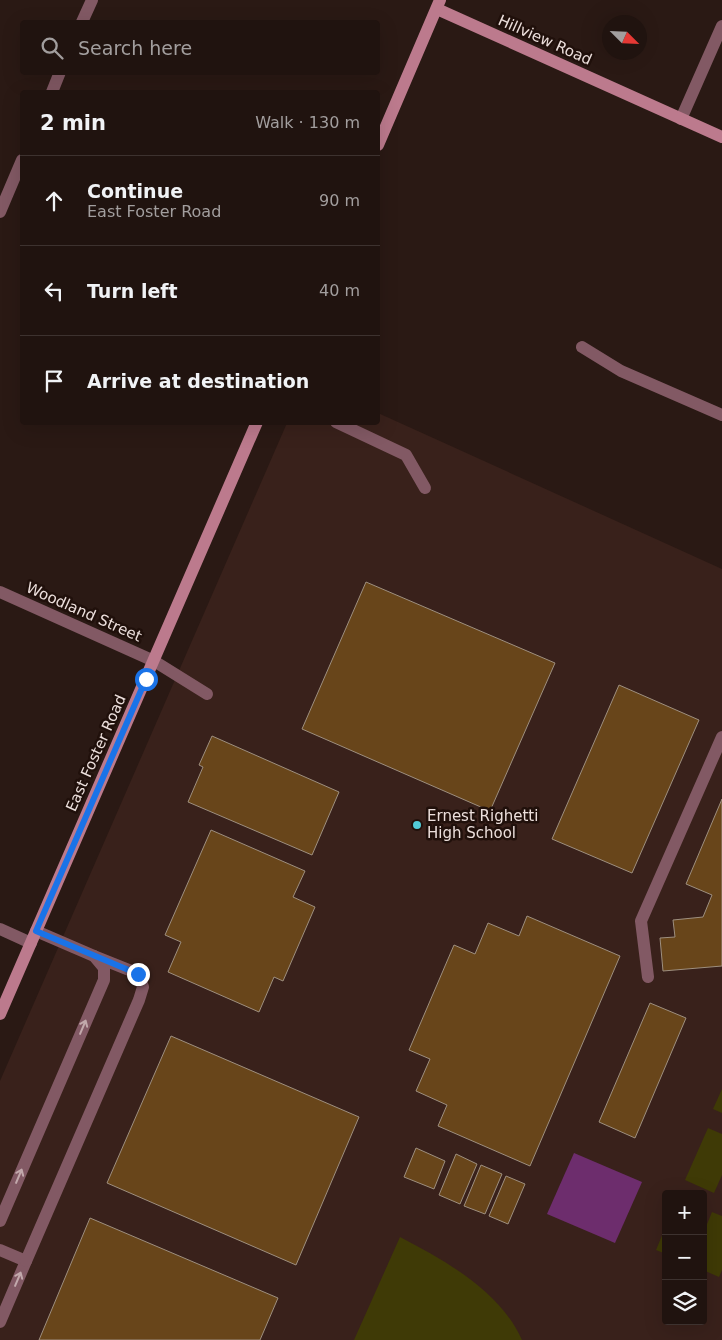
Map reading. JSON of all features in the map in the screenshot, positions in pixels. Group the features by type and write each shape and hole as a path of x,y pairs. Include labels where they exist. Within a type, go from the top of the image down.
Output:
{"street":[{"path":"83,20 92,0"},
{"path":"380,140 439,4"},
{"name":"Hillview Road","path":"439,4 722,138"},
{"path":"681,119 722,26"},
{"path":"53,90 59,75"},
{"path":"0,212 20,165"},
{"path":"582,347 621,371 722,416"},
{"name":"East Foster Road","path":"0,1014 256,425"},
{"path":"342,425 406,455 425,488"},
{"name":"Woodland Street","path":"0,592 154,661 207,694"},
{"path":"648,977 640,921 722,737"},
{"path":"0,929 31,943"},
{"path":"0,1322 140,1000 143,987 138,974 36,931"},
{"path":"0,1221 104,980 104,968 94,956"},
{"path":"0,1250 26,1261"}],"shaded area":[{"name":"Ernest Righetti High School","path":"380,414 722,569 722,1340 0,1340 0,1081 286,425 380,425"},
{"path":"722,1089 722,1113 713,1109"},
{"path":"708,1128 722,1134 722,1175 714,1193 685,1180"},
{"path":"574,1153 642,1182 615,1243 547,1214"},
{"path":"712,1212 722,1216 722,1270 719,1277 707,1272 707,1224"},
{"path":"662,1236 662,1252 656,1250"},
{"path":"400,1237 453,1267 486,1292 512,1322 522,1340 354,1340"}],"building":[{"path":"366,582 555,663 490,811 302,729"},
{"path":"619,685 699,720 632,873 552,839"},
{"path":"212,736 339,792 312,855 188,802 203,767 199,765"},
{"path":"722,799 722,966 663,971 660,938 675,937 673,920 703,917 712,895 686,884"},
{"path":"211,830 305,871 293,897 315,907 283,981 274,977 259,1012 168,972 181,942 165,935"},
{"path":"527,916 620,956 530,1166 438,1126 447,1105 416,1091 430,1059 409,1050 454,945 475,954 488,923 519,936"},
{"path":"650,1003 686,1018 635,1138 599,1122"},
{"path":"171,1036 359,1117 296,1265 107,1183"},
{"path":"416,1148 445,1161 434,1189 404,1177"},
{"path":"456,1154 477,1164 460,1204 439,1195"},
{"path":"481,1165 502,1174 485,1214 464,1206"},
{"path":"506,1176 525,1184 508,1224 489,1216"},
{"path":"90,1218 278,1298 260,1340 39,1340"}],"place":[{"name":"Ernest Righetti High School","path":"417,825"}],"route":[{"path":"138,974 36,931 146,679"}]}
